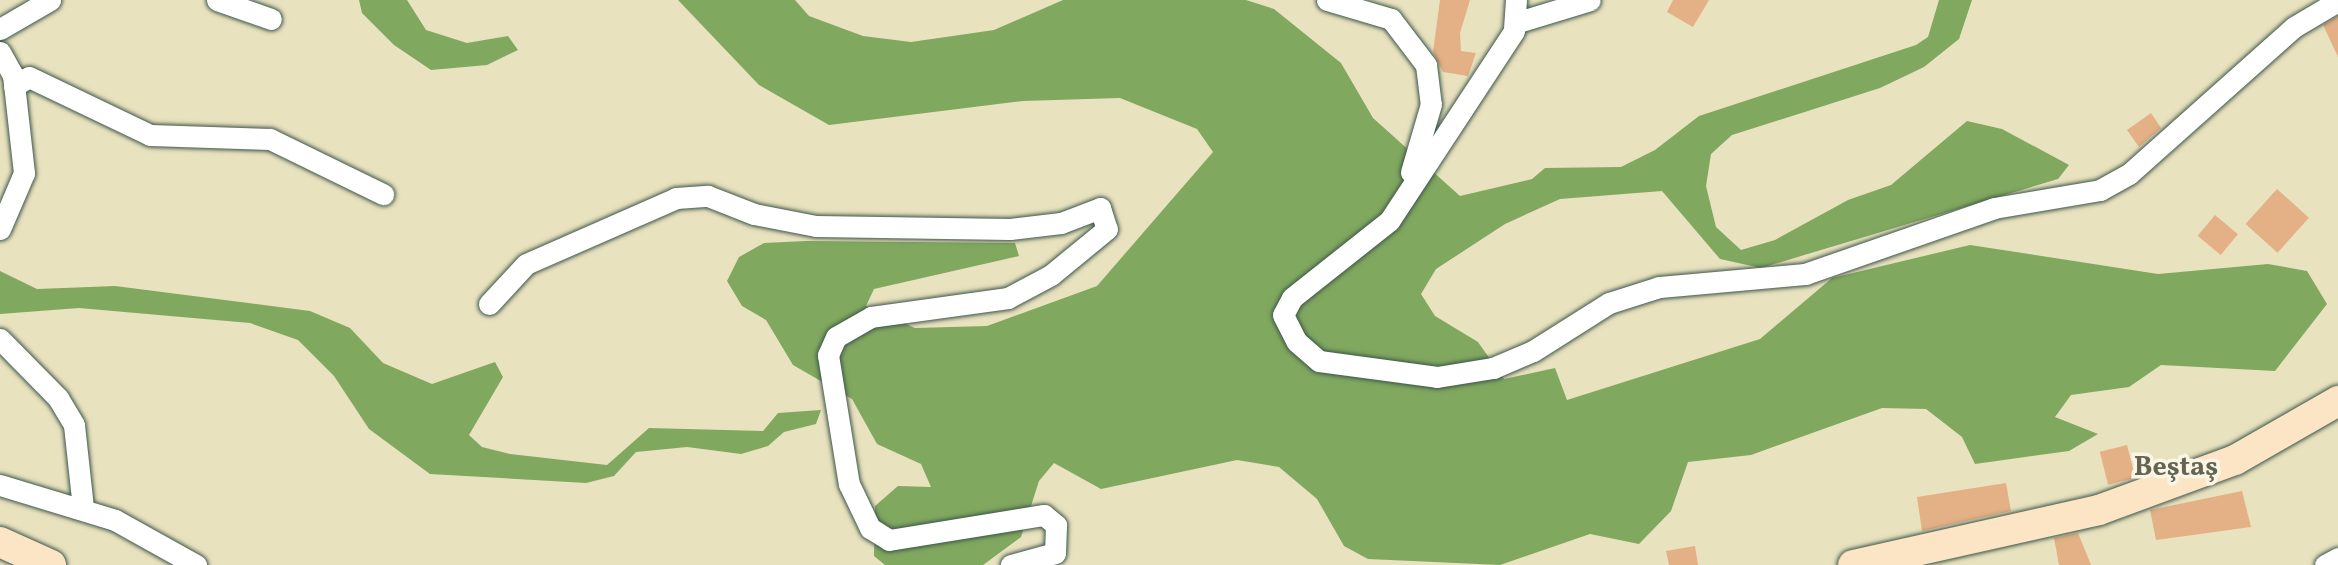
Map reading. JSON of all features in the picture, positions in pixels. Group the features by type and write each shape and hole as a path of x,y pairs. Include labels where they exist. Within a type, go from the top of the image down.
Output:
{"street":[{"path":"0,29 50,0"},
{"path":"217,0 271,19"},
{"path":"1327,0 1391,19 1426,65 1431,104 1404,198"},
{"path":"1516,0 1515,23 1389,221 1292,298 1283,314 1297,342 1319,361 1437,377 1493,368 1533,352 1609,303 1659,287 1805,274 1994,208 2100,190 2129,174 2294,27 2338,1"},
{"path":"1515,23 1590,0"},
{"path":"0,52 14,86 24,173 0,229"},
{"path":"14,86 29,78 150,135 270,139 383,194"},
{"path":"489,304 526,264 676,198 708,196 754,214 816,226 1010,229 1061,223 1100,208 1107,229 1051,275 1007,298 871,317 836,337 828,355 849,484 870,528 889,540 1044,515 1056,525 1055,553 1011,565"},
{"path":"0,339 58,398 74,425 83,508"},
{"path":"1853,565 2099,510 2235,460 2338,401"},
{"path":"0,485 83,508 196,565"},
{"path":"0,542 51,565"},
{"path":"2325,565 2338,558"}],"green space":[{"path":"359,0 407,0 426,30 467,43 508,36 518,50 487,65 431,70 394,45 362,13"},
{"path":"678,0 795,0 809,16 863,36 911,42 994,30 1063,0 1246,0 1274,9 1341,63 1373,118 1460,196 1532,179 1545,168 1621,167 1655,150 1699,116 1916,45 1928,37 1939,0 1972,0 1959,39 1924,67 1880,88 1732,135 1711,154 1706,186 1716,227 1741,250 1775,240 1848,200 1891,185 1967,121 2002,129 2069,165 2058,179 1761,268 1720,259 1662,191 1560,199 1505,224 1436,269 1421,294 1435,316 1478,342 1504,379 1555,368 1567,400 1760,339 1832,278 1970,245 2158,274 2268,264 2307,271 2327,304 2275,371 2161,365 2129,387 2071,395 2055,417 2098,434 2069,451 1975,464 1962,437 1926,409 1882,408 1751,455 1688,462 1671,511 1639,544 1590,534 1500,565 1368,559 1344,546 1317,499 1279,467 1237,460 1101,489 1054,463 1039,481 1021,537 983,565 885,565 874,556 875,506 898,486 931,487 921,464 877,444 852,399 793,365 766,320 742,306 727,281 739,257 764,243 1015,243 1019,256 874,289 866,306 915,328 987,326 1097,286 1213,152 1197,129 1120,98 1023,101 829,125 759,85"},
{"path":"0,271 37,289 115,286 310,311 350,328 383,363 432,384 495,362 503,377 469,435 482,447 510,454 607,465 649,428 763,431 778,413 821,410 816,424 784,432 768,446 741,454 687,447 636,452 614,476 586,483 430,474 369,429 334,376 298,340 250,323 79,308 0,314"}],"building":[{"path":"1440,0 1470,0 1460,33 1461,51 1476,53 1468,76 1443,72 1433,52"},
{"path":"1673,0 1709,0 1693,27 1667,12"},
{"path":"2338,16 2338,57 2323,25"},
{"path":"2151,113 2161,128 2139,147 2127,130"},
{"path":"2277,189 2309,218 2278,253 2246,224"},
{"path":"2215,215 2238,234 2221,255 2198,236"},
{"path":"2127,445 2135,478 2108,485 2100,452"},
{"path":"2006,483 2011,511 1922,531 1917,497"},
{"path":"2242,491 2251,527 2156,540 2150,510"},
{"path":"2078,533 2091,565 2059,565 2054,538"},
{"path":"1695,546 1698,565 1669,565 1666,551"}],"district":[{"name":"Beştaş","path":"2176,468"}]}
